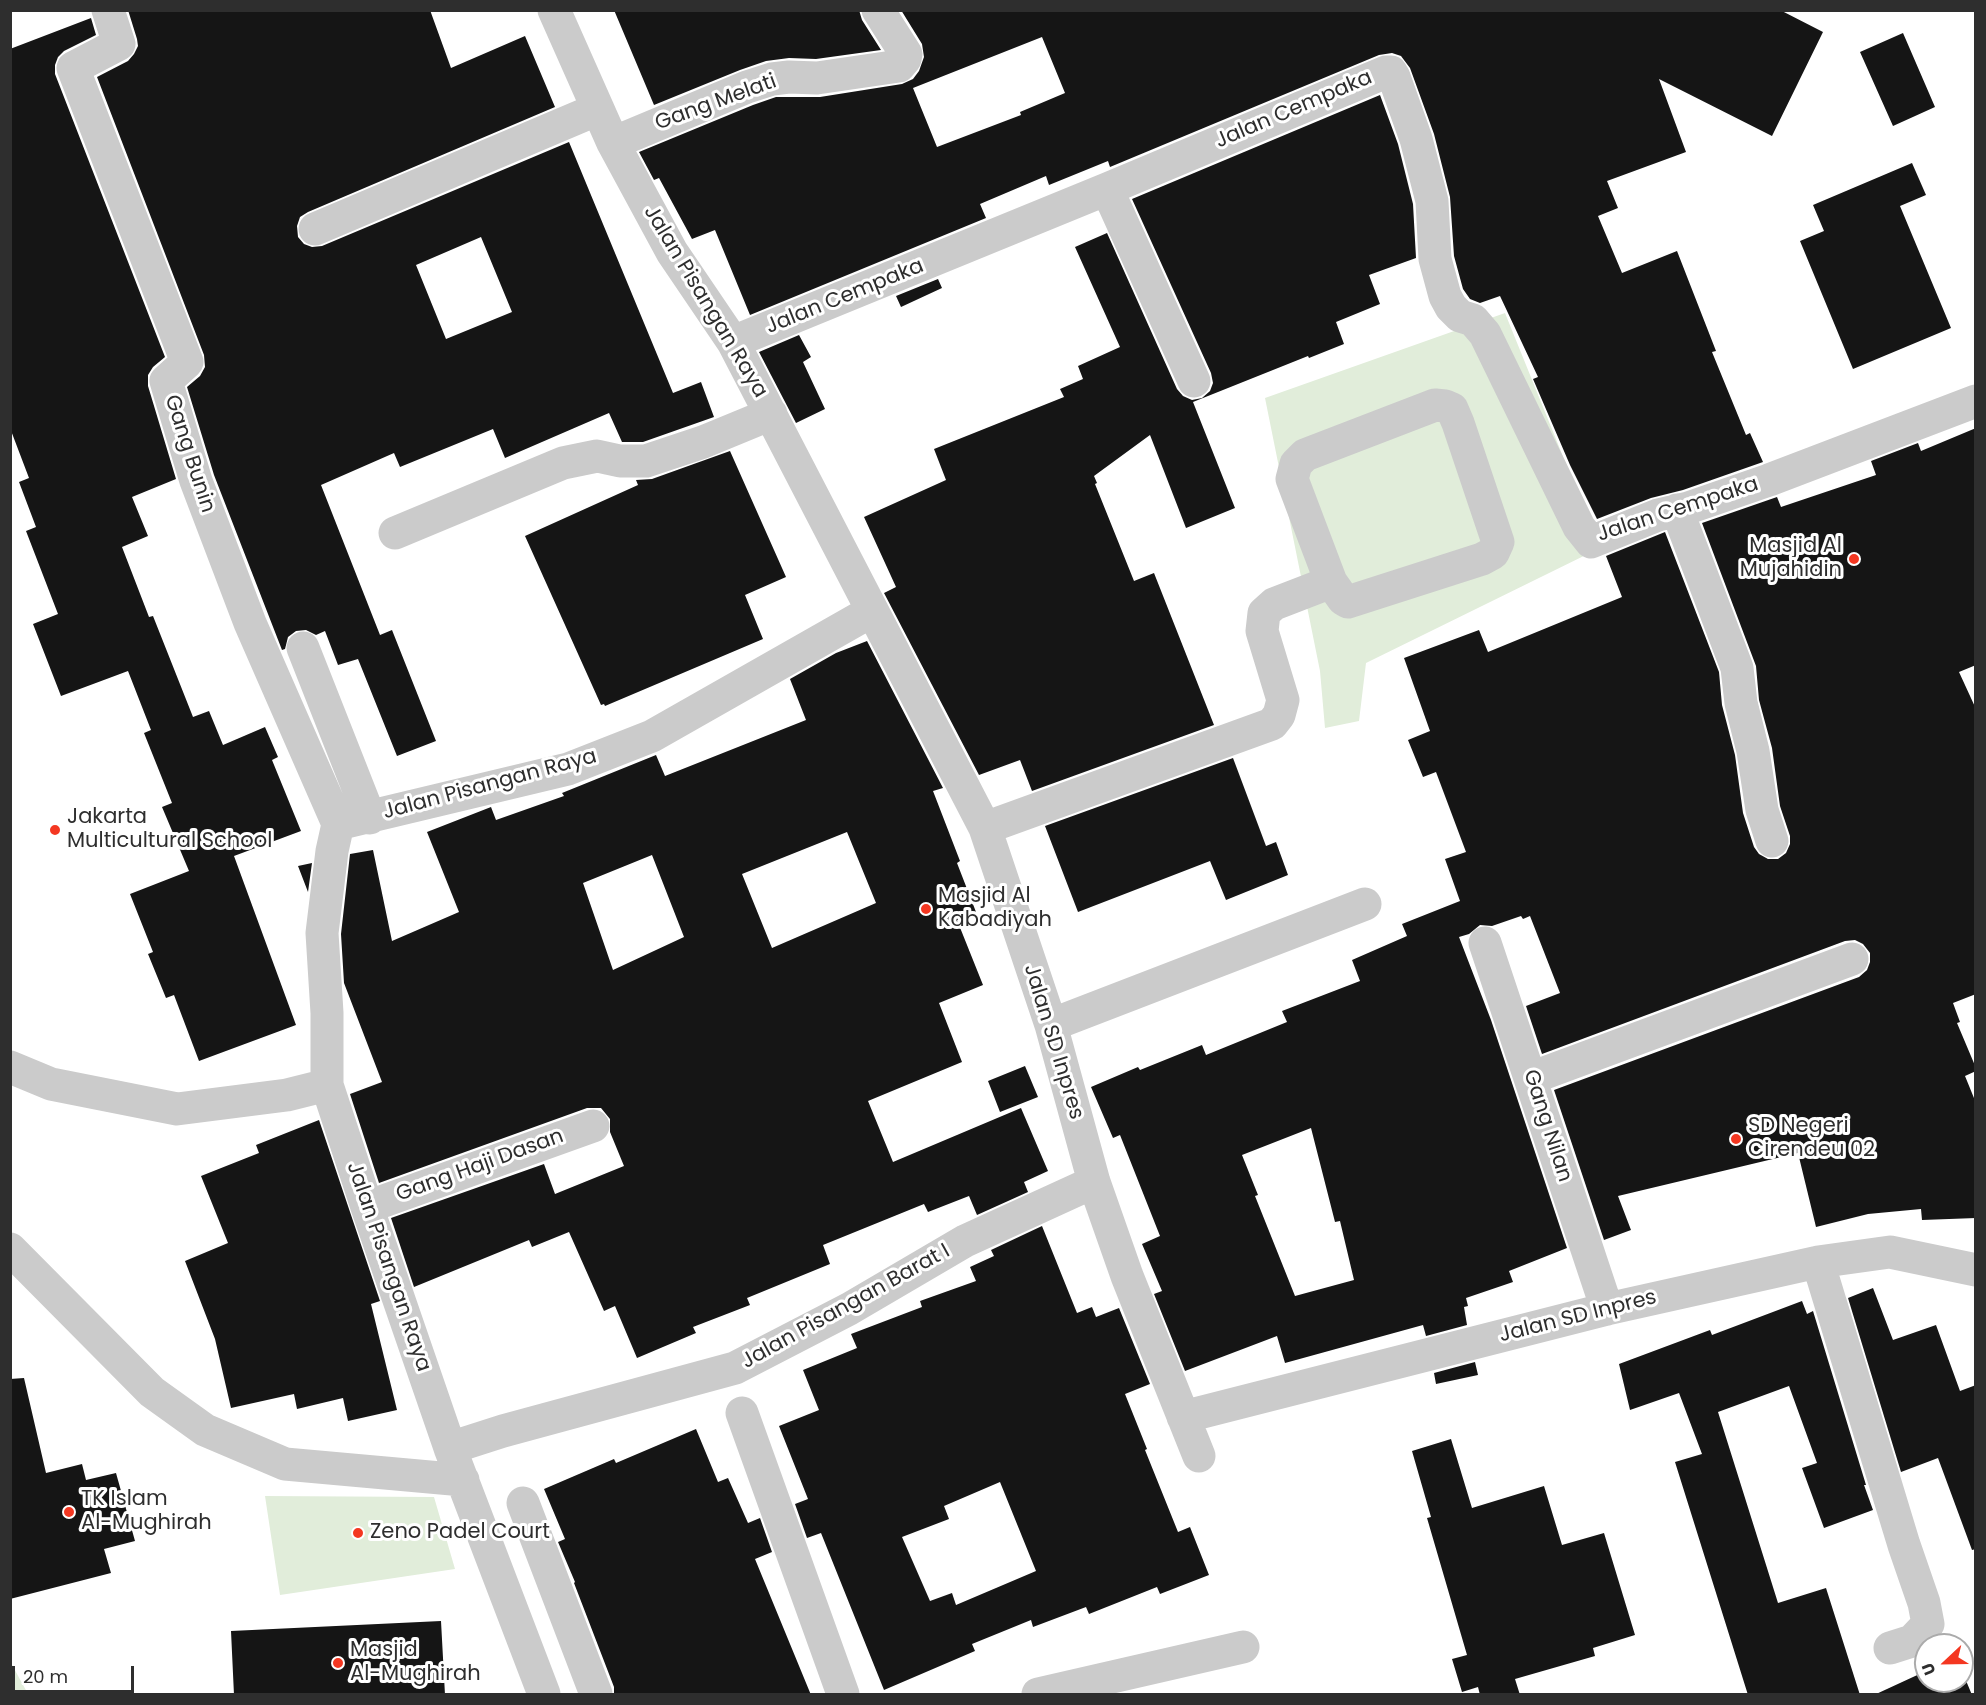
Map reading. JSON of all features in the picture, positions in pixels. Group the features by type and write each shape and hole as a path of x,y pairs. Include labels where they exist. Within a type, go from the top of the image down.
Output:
{"street":[{"name":"Gang Bunin","path":"108,10 118,44 73,68 187,362 166,381 196,481 250,623 338,824"},
{"name":"Jalan Pisangan Raya","path":"544,1695 450,1448 327,1085 327,1013 322,933 332,851 338,824 568,769 652,736 872,611 733,342 672,252 613,143 554,10"},
{"name":"Gang Melati","path":"613,143 747,87 772,79 817,78 898,66 905,59 906,54 878,10"},
{"name":"Jalan Cempaka","path":"733,342 1107,189 1382,73 1390,72 1394,77 1416,139 1432,201 1435,259 1445,296 1460,316 1473,320 1485,334 1580,527 1590,541 1596,542 1659,514 1769,480 1976,401"},
{"path":"315,229 598,110"},
{"path":"1107,189 1194,381"},
{"path":"1435,405 1452,409 1498,542 1493,553 1482,559 1348,602 1342,599 1331,582 1292,478 1296,464 1305,455 1435,405"},
{"path":"395,533 563,463 597,456 620,461 646,460 703,442 771,414"},
{"path":"1677,510 1737,668 1740,703 1753,751 1762,810 1772,841"},
{"path":"985,828 1272,724 1279,715 1283,700 1262,631 1264,613 1274,604 1331,582"},
{"name":"Jalan SD Inpres","path":"872,611 985,828 1051,1025 1094,1182 1127,1276 1199,1456"},
{"path":"303,648 370,818"},
{"path":"1051,1025 1365,904"},
{"name":"Gang Nilan","path":"1485,943 1607,1309"},
{"path":"1531,1078 1852,959"},
{"path":"10,1067 51,1084 177,1109 287,1095 327,1085"},
{"name":"Gang Haji Dasan","path":"367,1207 593,1126"},
{"name":"Jalan Pisangan Barat I","path":"450,1448 503,1431 735,1368 849,1309 965,1241 1094,1182"},
{"path":"10,1249 152,1392 205,1430 285,1464 463,1480"},
{"name":"Jalan SD Inpres","path":"1183,1417 1607,1309 1818,1262 1890,1252 1976,1270"},
{"path":"1818,1262 1904,1545 1924,1602 1928,1624 1912,1641 1890,1648"},
{"path":"742,1413 843,1695"},
{"path":"523,1503 596,1695"},
{"path":"1038,1695 1122,1685 1243,1647"}],"green space":[{"path":"1505,313 1600,548 1366,663 1359,721 1325,728 1320,671 1265,398"},
{"name":"Zeno Padel Court","path":"265,1496 434,1497 455,1569 280,1595"},
{"path":"11,1663 28,1694 11,1694"}],"building":[{"path":"128,10 430,10 451,68 525,36 555,107 308,212 300,217 297,226 298,237 304,244 312,247 322,246 569,142 673,393 701,382 714,417 643,442 622,442 609,413 505,458 493,429 400,467 394,453 321,485 380,635 392,630 436,741 397,756 358,659 338,665 325,631 316,635 306,630 296,631 288,637 285,649 282,650 214,475 187,387 200,376 205,367 204,355 97,77 128,61 138,46","holes":["481,237 512,312 446,339 416,265"]},
{"path":"614,10 859,10 862,20 881,50 816,59 789,58 766,61 654,105"},
{"path":"901,10 1780,10 1823,32 1772,136 1659,79 1686,152 1607,181 1618,208 1598,216 1622,273 1677,251 1716,351 1712,352 1746,435 1750,433 1763,462 1683,490 1651,498 1597,519 1570,465 1533,379 1538,377 1500,296 1480,303 1470,299 1463,289 1454,256 1450,197 1434,134 1410,68 1401,56 1392,53 1379,55 1110,167 1108,161 1049,185 1046,176 980,204 986,218 750,315 715,230 692,239 659,178 654,180 639,152 776,97 820,97 902,84 913,79 919,71 924,57 922,44","holes":["1042,37 1065,93 1020,112 1021,115 937,147 913,88"]},
{"path":"91,18 96,35 64,51 58,57 55,74 165,357 153,367 148,375 148,386 176,479 132,497 148,536 122,547 149,617 153,616 193,717 209,711 223,745 265,727 278,757 272,760 301,831 234,856 296,1025 199,1061 174,995 166,998 148,954 153,952 130,894 189,871 162,807 172,803 144,733 151,730 128,671 61,696 33,624 58,614 26,531 36,527 19,482 29,478 10,428 10,49"},
{"path":"1903,33 1935,107 1893,126 1860,52"},
{"path":"1380,95 1398,144 1413,204 1416,258 1369,275 1380,304 1336,322 1344,344 1193,402 1235,508 1186,528 1150,435 1094,476 1097,483 1095,484 1134,581 1154,573 1214,725 1032,791 1020,760 979,775 884,593 896,587 864,517 946,480 934,449 1064,397 1060,389 1083,379 1078,366 1120,347 1075,247 1107,233 1177,389 1183,396 1192,400 1202,398 1210,391 1213,383 1211,373 1132,199"},
{"path":"1912,163 1926,195 1900,206 1951,328 1853,369 1800,241 1824,231 1813,205"},
{"path":"938,279 942,288 901,307 896,296"},
{"path":"799,335 811,357 803,362 825,409 796,423 759,352"},
{"path":"1976,428 1976,665 1959,672 1976,709 1976,994 1953,1003 1960,1022 1957,1023 1976,1068 1976,1071 1965,1076 1976,1103 1976,1218 1922,1220 1921,1209 1868,1214 1816,1227 1798,1153 1618,1196 1631,1230 1604,1240 1554,1090 1859,977 1867,970 1870,953 1863,944 1855,940 1845,941 1542,1054 1526,1006 1560,993 1530,916 1523,919 1521,916 1492,926 1480,925 1469,934 1459,937 1491,1020 1567,1248 1509,1271 1513,1282 1466,1298 1468,1306 1464,1307 1467,1325 1426,1336 1423,1325 1285,1363 1277,1336 1185,1371 1154,1294 1162,1291 1142,1244 1160,1236 1120,1135 1113,1138 1091,1087 1138,1067 1140,1070 1202,1045 1206,1055 1287,1022 1282,1011 1360,981 1352,960 1407,936 1402,924 1460,901 1445,859 1466,852 1436,772 1423,777 1408,740 1430,731 1404,658 1479,630 1488,652 1622,597 1606,556 1665,532 1719,672 1722,705 1735,755 1743,813 1754,847 1759,854 1768,859 1778,859 1786,853 1790,844 1790,836 1780,806 1772,748 1759,700 1756,666 1702,523 1777,497 1781,507 1876,475 1871,461 1918,443 1921,451","holes":["1311,1128 1335,1222 1340,1221 1354,1280 1295,1296 1255,1196 1258,1195 1242,1155"]},
{"path":"730,451 786,577 745,595 763,639 605,706 601,705 525,536 638,485 636,480 652,479"},
{"path":"867,641 943,788 933,791 960,861 957,863 976,912 957,920 983,985 939,1003 962,1062 868,1101 893,1162 1021,1108 1048,1171 1024,1182 1028,1192 977,1215 969,1196 928,1212 924,1204 823,1245 830,1264 747,1298 750,1305 693,1327 696,1333 637,1358 615,1306 604,1311 569,1232 532,1247 529,1240 414,1287 391,1218 544,1164 555,1194 624,1166 610,1132 610,1119 601,1108 587,1108 379,1183 350,1094 382,1082 344,983 341,934 350,854 373,850 392,941 459,912 427,832 491,807 496,820 564,796 562,793 656,755 665,776 806,720 790,679 836,653","holes":["847,832 876,903 772,948 742,874","652,855 684,937 613,970 583,883"]},
{"path":"1233,758 1266,846 1276,842 1288,875 1226,900 1210,861 1078,912 1045,826"},
{"path":"312,863 308,892 298,866"},
{"path":"1025,1066 1038,1097 1000,1112 988,1081"},
{"path":"319,1120 380,1301 371,1304 397,1410 348,1421 343,1398 297,1409 294,1394 231,1408 215,1339 185,1261 228,1243 201,1176 259,1153 256,1145"},
{"path":"1042,1226 1077,1313 1092,1307 1096,1317 1119,1308 1150,1384 1125,1394 1178,1532 1190,1527 1209,1575 1160,1594 1157,1587 1089,1614 1086,1607 1033,1627 1031,1620 972,1644 975,1651 884,1690 821,1533 807,1538 795,1504 808,1499 779,1426 819,1410 803,1370 857,1348 851,1334 922,1307 920,1301 976,1281 970,1267 994,1256 991,1250","holes":["1000,1482 1036,1571 956,1605 952,1593 930,1601 902,1537 949,1519 944,1506"]},
{"path":"1873,1288 1893,1340 1936,1325 1960,1391 1976,1385 1976,1549 1972,1550 1938,1458 1901,1472 1848,1298"},
{"path":"1802,1301 1807,1314 1813,1311 1873,1510 1824,1528 1802,1468 1817,1463 1789,1386 1718,1412 1778,1603 1826,1588 1860,1695 1748,1695 1675,1462 1702,1454 1679,1393 1630,1410 1619,1364 1710,1330 1712,1335"},
{"path":"1475,1362 1478,1375 1436,1384 1434,1373"},
{"name":"TK Islam Al-Mughirah","path":"24,1378 46,1473 82,1464 86,1480 116,1473 135,1541 104,1549 111,1573 10,1599 10,1379"},
{"path":"696,1429 718,1482 728,1478 748,1523 760,1518 772,1552 755,1559 811,1695 614,1695 614,1687 558,1542 565,1539 544,1489 614,1459 616,1463"},
{"path":"1451,1439 1472,1508 1544,1486 1562,1545 1604,1533 1635,1635 1593,1648 1595,1656 1515,1679 1520,1695 1480,1695 1478,1687 1462,1692 1452,1659 1467,1655 1427,1518 1431,1517 1412,1451"},
{"name":"Masjid Al-Mughirah","path":"441,1621 445,1695 234,1695 231,1631"},
{"path":"1914,1677 1914,1693 1971,1693 1972,1695 1874,1695"}],"place":[{"name":"Masjid Al Mujahidin","path":"1854,559"},
{"name":"Jakarta Multicultural School","path":"55,830"},
{"name":"Masjid Al Kabadiyah","path":"926,909"},
{"name":"SD Negeri Cirendeu 02","path":"1736,1139"},
{"name":"TK Islam Al-Mughirah","path":"69,1512"},
{"name":"Zeno Padel Court","path":"358,1533"},
{"name":"Masjid Al-Mughirah","path":"338,1663"}]}
